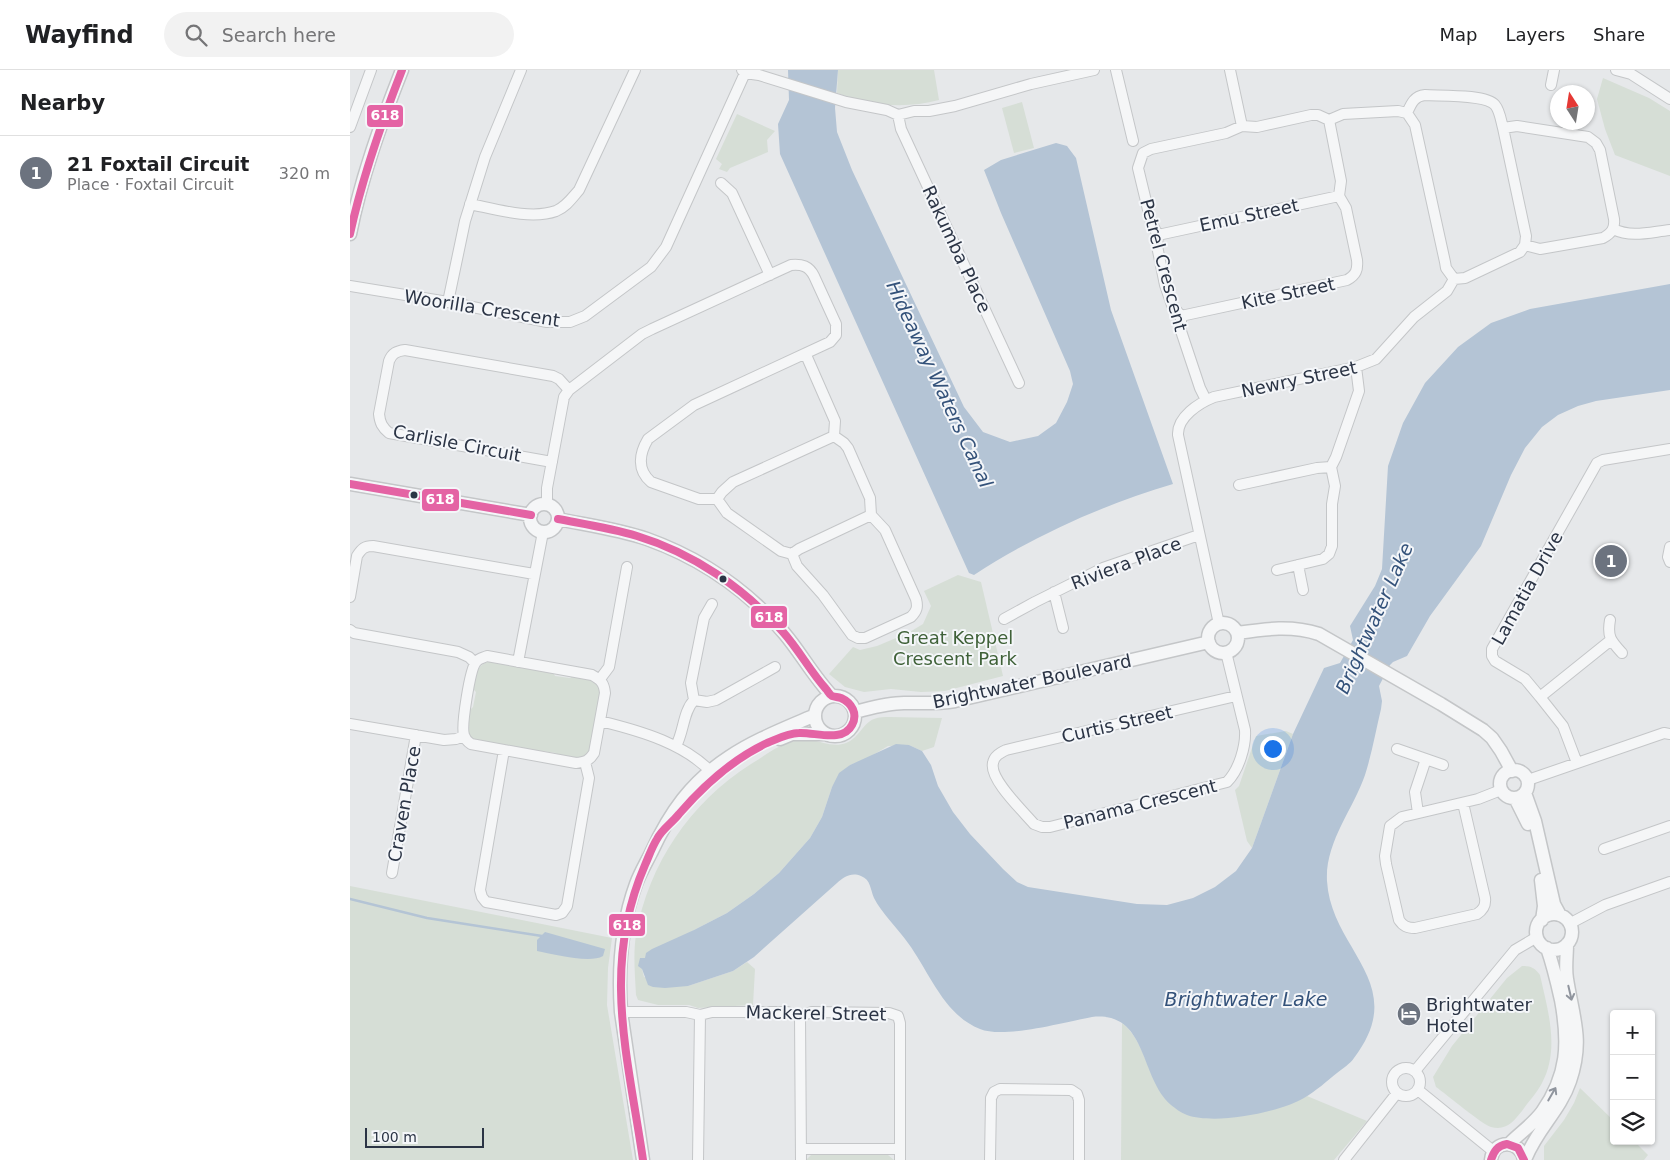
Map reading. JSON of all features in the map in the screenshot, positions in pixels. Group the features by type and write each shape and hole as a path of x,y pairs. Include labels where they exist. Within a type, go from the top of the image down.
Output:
{"street":[{"path":"350,127 372,70"},
{"path":"350,234 364,179 382,121 402,70"},
{"path":"448,302 470,204 485,157 521,70"},
{"path":"470,204 528,214 541,214 557,210 570,202 579,190 635,70"},
{"path":"744,72 846,102 887,110 898,115 956,106 1031,84 1094,70"},
{"path":"1116,70 1133,141"},
{"path":"1230,70 1242,126"},
{"path":"1551,85 1554,70"},
{"path":"1616,70 1631,72 1670,99"},
{"name":"Woorilla Crescent","path":"350,286 448,302 547,322 570,322 586,316 651,267 666,247 744,72"},
{"path":"1419,95 1484,99 1494,104 1503,128 1526,236 1525,245 1520,252 1465,278 1454,279 1446,268 1415,125 1407,113 1419,95"},
{"name":"Petrel Crescent","path":"1206,400 1200,388 1181,331 1181,316 1172,305 1165,285 1157,246 1158,235 1151,222 1138,168 1144,153 1151,149 1226,133 1242,126 1257,127 1311,115 1318,115 1329,120 1343,114 1398,111 1407,113"},
{"name":"Rakumba Place","path":"898,115 901,129 1019,383"},
{"name":"Kite Street","path":"1181,316 1347,280 1354,276 1358,266 1346,208 1339,196 1341,181 1329,120"},
{"path":"1503,128 1517,126 1535,128 1588,137 1596,143 1600,150 1614,219 1613,229 1609,235 1603,238 1540,249 1525,245"},
{"path":"721,183 732,193 770,274"},
{"name":"Emu Street","path":"1158,235 1339,196"},
{"path":"1613,229 1625,234 1634,235 1670,230"},
{"path":"546,505 547,488 564,397 569,390 642,334 770,274 791,265 799,264 811,270 836,324 836,335 830,342 806,355 694,405 648,439 643,446 640,463 641,470 651,482 699,498 717,499"},
{"name":"Newry Street","path":"1219,624 1178,429 1183,418 1206,400 1356,367 1376,359 1414,317 1447,291 1454,279"},
{"name":"Carlisle Circuit","path":"552,462 389,433 383,428 379,414 389,361 392,355 398,351 405,350 553,376 559,379 569,390"},
{"path":"806,355 835,421 834,436"},
{"path":"1278,570 1323,559 1330,554 1332,546 1332,504 1335,486 1331,468 1359,391 1356,367"},
{"path":"717,499 733,482 834,436"},
{"path":"792,554 797,566 823,594 852,635 858,638 865,638 911,617 915,613 916,600 885,530 871,514 870,498 848,448 834,436"},
{"name":"Lamatia Drive","path":"1577,763 1563,726 1540,697 1519,675 1495,661 1492,656 1492,649 1597,463 1603,460 1670,450"},
{"path":"1238,485 1317,468 1331,468"},
{"path":"350,484 530,515"},
{"path":"717,499 727,513 781,551 792,554"},
{"path":"546,505 556,510 558,519 551,530 542,532 534,528 530,515 535,507 546,505"},
{"path":"792,554 800,548 871,514"},
{"path":"558,519 646,539 680,552 709,568 754,603 783,633 832,696"},
{"path":"518,662 542,532"},
{"name":"Riviera Place","path":"1004,619 1103,568 1199,535"},
{"path":"350,597 357,556 366,546 534,574"},
{"path":"1670,547 1668,557 1670,562"},
{"path":"1298,565 1303,590"},
{"path":"600,679 609,667 627,567"},
{"name":"Riviera Place","path":"1054,592 1064,628"},
{"path":"694,700 691,683 704,618 712,604"},
{"path":"1610,620 1608,630 1611,640 1622,653"},
{"path":"1219,624 1228,624 1236,633 1237,642 1235,646 1226,652 1214,650 1209,642 1210,630 1219,624"},
{"path":"1236,633 1294,628 1319,634 1483,730 1492,738 1512,771"},
{"path":"350,630 354,633 458,652 469,657 475,663"},
{"path":"1540,697 1611,640"},
{"name":"Brightwater Boulevard","path":"854,712 883,705 904,703 941,704 1209,642"},
{"name":"Panama Crescent","path":"998,754 992,763 995,777 1034,824 1042,827 1050,827 1227,782 1234,776 1245,740 1245,730 1226,652"},
{"path":"487,656 518,662 592,675 600,679 604,685 605,693 600,721 594,753 585,762 576,763 471,744 464,736 463,725 472,669 475,663 478,659 487,656"},
{"path":"694,700 707,702 716,700 775,667"},
{"path":"810,670 816,694 817,725 826,734"},
{"path":"644,1160 621,1012 619,967 625,923 636,884 667,819 682,798 713,774 764,746 792,734 826,734 832,736 844,734 853,724 854,712 852,706 844,698 832,696 827,698 816,711 757,740 728,757 713,774"},
{"name":"Curtis Street","path":"998,754 1006,750 1236,696"},
{"path":"676,746 683,730 688,707 694,700"},
{"path":"600,721 621,726 676,746 695,757 713,774"},
{"path":"350,724 444,740 464,736"},
{"path":"1509,1144 1529,1127 1551,1098 1559,1083 1566,1055 1566,1031 1555,969 1547,948 1539,941 1536,931 1542,920 1544,906 1541,876 1528,822 1523,791 1524,774 1512,771 1505,774 1502,778 1502,790 1507,796 1523,791 1577,763 1664,733 1670,734"},
{"name":"Craven Place","path":"392,872 416,735"},
{"path":"1397,748 1443,766"},
{"path":"504,750 480,890 482,897 486,902 556,915 562,913 567,906 589,778 585,762"},
{"path":"1418,813 1414,792 1426,759"},
{"path":"1462,803 1485,898 1483,910 1477,914 1408,928 1402,925 1399,920 1385,856 1390,826 1402,816 1462,803 1478,800 1502,790"},
{"path":"1523,791 1535,821 1554,904 1565,919 1572,934 1567,944 1567,979 1577,1030 1575,1064 1570,1082 1554,1112 1536,1135 1524,1160"},
{"path":"1604,849 1670,826"},
{"path":"1542,920 1550,915 1565,919 1670,882"},
{"path":"1415,1071 1515,950 1537,936"},
{"path":"1547,948 1557,950 1567,944"},
{"name":"Mackerel Street","path":"621,1012 686,1012 700,1015 712,1012 787,1012 800,1016 812,1012 889,1012 898,1016 900,1023 900,1160"},
{"path":"698,1160 700,1015"},
{"path":"800,1016 801,1160"},
{"path":"1406,1068 1415,1071 1420,1078 1418,1090 1410,1096 1397,1093 1392,1085 1394,1075 1401,1069 1406,1068"},
{"path":"990,1160 991,1098 994,1092 1000,1089 1071,1090 1077,1094 1079,1100 1079,1160"},
{"path":"1418,1090 1492,1156 1500,1145 1509,1144 1522,1151 1524,1160"},
{"path":"1344,1160 1397,1093"},
{"path":"802,1149 900,1149"}],"green space":[{"path":"838,70 934,70 939,100 913,105 888,105 862,101 837,93"},
{"path":"1603,78 1649,98 1670,111 1670,176 1615,155 1605,129 1597,99"},
{"path":"1022,102 1034,148 1014,153 1002,108"},
{"path":"737,114 775,131 767,140 768,152 730,168 727,172 719,169 722,164 716,159"},
{"name":"Great Keppel Crescent Park","path":"958,575 981,582 1003,676 945,691 921,692 891,689 864,692 845,687 829,674 853,647 860,650 877,646 908,633 923,624 931,606 924,591"},
{"path":"492,661 553,672 555,676 591,679 600,686 601,692 590,753 578,758 567,758 558,756 556,753 542,751 539,753 476,742 467,734 470,710 473,707 476,692 473,689 476,675 483,664"},
{"path":"889,717 942,718 934,747 922,751 909,745 888,746 868,758 850,765 832,787 822,817 810,838 779,873 727,913 694,930 642,969 644,977 688,986 733,971 747,962 755,969 753,1005 698,1008 689,1005 658,1005 638,1000 634,965 636,935 642,909 662,860 691,816 729,780 782,745 804,740 832,745 846,743 854,738 870,721"},
{"path":"1286,731 1293,734 1252,848 1247,841 1235,790 1239,786 1256,736"},
{"path":"350,886 612,938 608,968 607,1005 633,1160 350,1160"},
{"path":"1522,966 1532,968 1540,975 1551,1030 1550,1057 1542,1083 1535,1094 1512,1122 1505,1127 1496,1128 1487,1125 1436,1087 1433,1077 1452,1046 1507,978"},
{"path":"1122,1023 1136,1040 1152,1075 1285,1106 1307,1096 1367,1121 1334,1160 1121,1160"},
{"path":"1580,1088 1610,1117 1610,1145 1638,1145 1648,1155 1644,1160 1544,1160 1544,1146 1564,1120"},
{"path":"812,1154 888,1155 894,1160 806,1160"}],"water":[{"name":"Hideaway Waters Canal","path":"788,70 838,70 835,108 837,132 852,170 964,407 983,432 1010,442 1038,436 1056,423 1067,402 1073,384 1070,371 984,170 1001,160 1056,143 1067,146 1076,158 1111,310 1173,484 1095,511 1045,534 974,575 969,573 780,154 778,124 789,100"},
{"name":"Brightwater Lake","path":"1670,284 1670,390 1596,401 1578,406 1558,415 1542,427 1525,448 1511,475 1481,546 1430,616 1407,656 1390,665 1379,686 1382,701 1381,709 1370,758 1360,788 1330,853 1327,881 1332,906 1341,928 1372,987 1374,1009 1369,1032 1354,1058 1313,1092 1293,1103 1263,1113 1229,1118 1199,1118 1185,1114 1171,1105 1153,1079 1141,1048 1133,1035 1123,1024 1110,1018 1092,1017 1051,1026 1004,1032 991,1032 967,1023 947,1004 908,943 877,903 868,882 857,875 848,876 840,881 754,957 733,971 688,986 665,988 648,985 642,969 638,966 640,958 645,958 646,953 652,949 727,913 754,894 779,873 810,838 822,817 839,773 850,765 896,744 909,745 922,751 931,765 938,786 953,812 970,834 1017,882 1028,887 1137,904 1167,905 1193,898 1215,887 1236,871 1252,848 1293,734 1324,668 1340,663 1353,640 1350,626 1375,586 1382,569 1388,466 1403,423 1425,383 1458,347 1491,323 1530,309"},
{"path":"545,932 605,949 603,956 581,959 537,951 537,940"}],"waterway":[{"path":"350,899 427,918 542,936"}],"transit line":[{"name":"618","path":"350,234 360,192 402,70"},
{"name":"618","path":"350,484 531,515"},
{"name":"618","path":"558,519 607,528 637,536 658,543 698,562 734,587 768,616 789,639 830,694 845,700 851,706 854,713 852,725 842,734 791,734 754,749 742,757 699,793 662,832 652,848 632,902 624,939 621,976 625,1048 643,1160"},
{"name":"618","path":"1491,1160 1496,1149 1507,1144 1518,1148 1524,1160"}],"place":[{"name":"21 Foxtail Circuit","path":"1611,561"},
{"name":"Brightwater Hotel","path":"1409,1014"}]}
